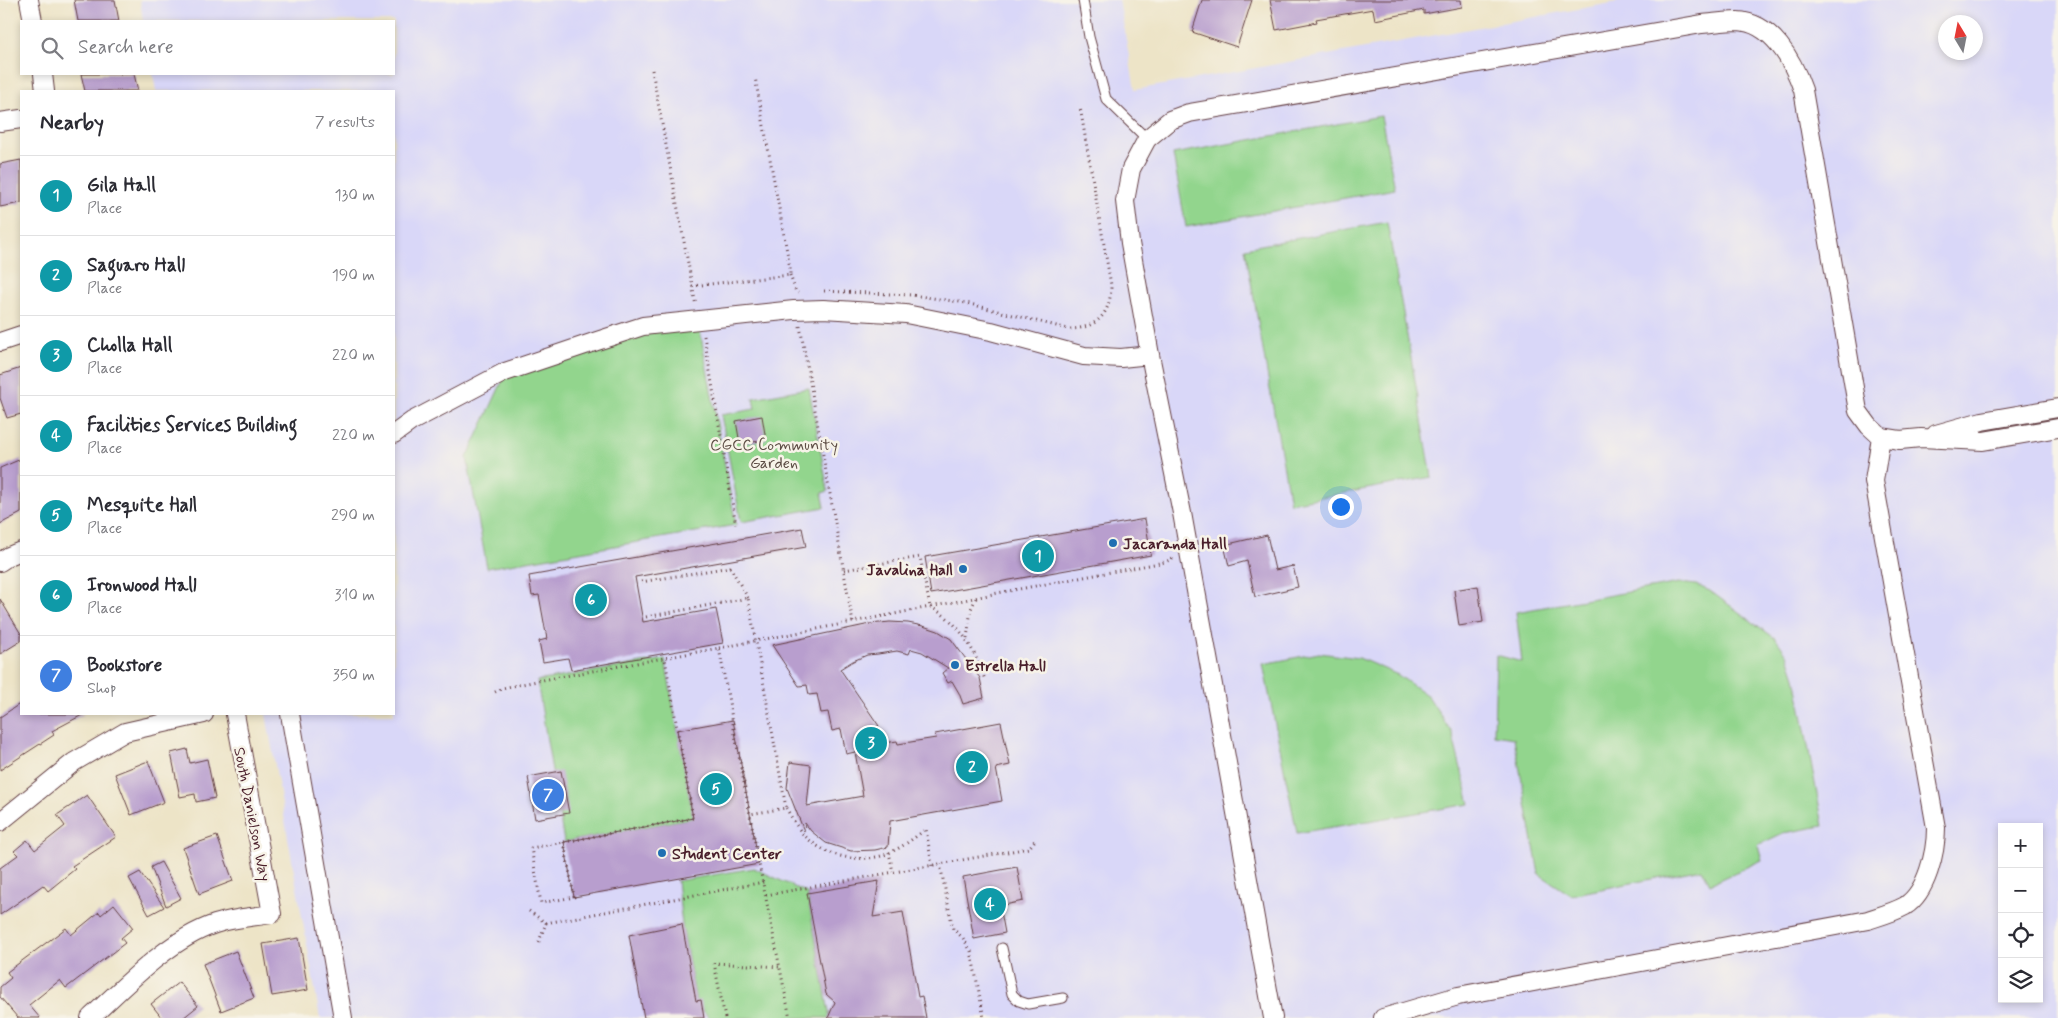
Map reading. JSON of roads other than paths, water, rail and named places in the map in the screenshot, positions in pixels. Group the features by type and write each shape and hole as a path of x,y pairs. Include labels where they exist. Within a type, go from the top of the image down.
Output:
{"street":[{"path":"29,0 33,20"},
{"path":"1273,1018 1188,545 1150,355 1130,244 1125,201 1131,169 1147,139 1170,120 1189,113 1702,24 1739,21 1762,28 1776,41 1785,54 1797,73 1803,90 1858,411 1869,426 1881,437 1900,440 1921,438 1983,441 2058,428"},
{"path":"43,75 45,90"},
{"path":"0,122 20,119"},
{"path":"395,433 412,422 507,371 643,326 698,320 798,298 906,314 991,331 1084,356 1121,358 1150,355"},
{"path":"0,342 20,335"},
{"path":"1921,438 1982,421 2058,408"},
{"path":"1383,1018 1458,996 1868,920 1906,905 1919,889 1932,864 1936,847 1936,828 1874,481 1881,437"},
{"path":"0,562 20,551"},
{"path":"0,822 74,762 125,732 200,715"},
{"name":"South Danielson Way","path":"90,1018 150,963 185,939 216,924 272,914 235,715"},
{"path":"290,715 343,1018"}],"lane":[{"path":"1083,0 1089,37 1106,98 1147,139"},
{"path":"1002,948 1012,994 1019,1001 1028,1004 1063,998"}],"place":[{"name":"Jacaranda Hall","path":"1113,543"},
{"name":"Gila Hall","path":"1038,556"},
{"name":"Javalina Hall","path":"963,569"},
{"name":"Ironwood Hall","path":"591,600"},
{"name":"Estrella Hall","path":"955,665"},
{"name":"Cholla Hall","path":"871,743"},
{"name":"Saguaro Hall","path":"972,767"},
{"name":"Mesquite Hall","path":"716,789"},
{"name":"Bookstore","path":"548,795"},
{"name":"Student Center","path":"662,853"},
{"name":"Facilities Services Building","path":"990,904"}],"park label":[{"name":"CGCC Community Garden","path":"774,453"}]}
